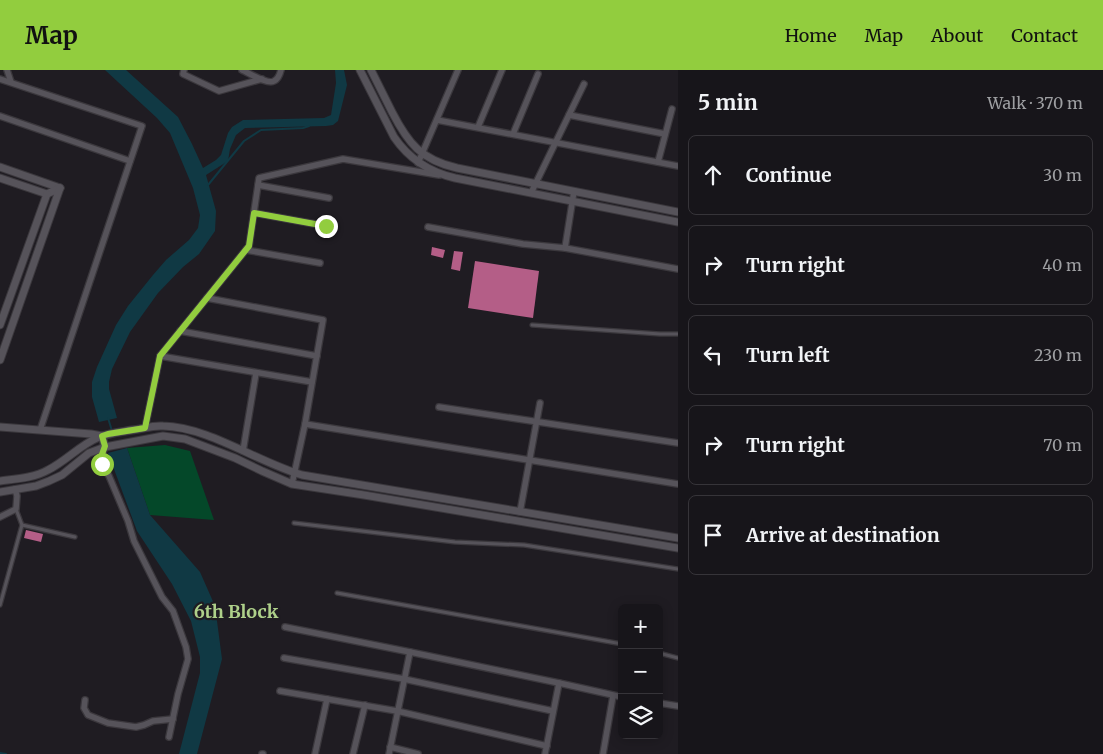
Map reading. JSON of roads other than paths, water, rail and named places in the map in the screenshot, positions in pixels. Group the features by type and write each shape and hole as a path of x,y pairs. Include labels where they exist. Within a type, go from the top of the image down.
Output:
{"street":[{"path":"7,70 11,82"},
{"path":"184,70 183,74 219,91 262,79"},
{"path":"242,70 268,82 274,81 281,70"},
{"path":"360,70 394,137 404,150 430,170 455,178"},
{"path":"371,70 402,132 422,154 435,161 449,167 678,212"},
{"path":"418,162 458,70"},
{"path":"478,127 502,70"},
{"path":"513,134 538,74"},
{"path":"0,79 142,126 40,430"},
{"path":"531,193 584,84"},
{"path":"658,162 672,108"},
{"path":"569,115 665,134"},
{"path":"0,116 130,161"},
{"path":"436,120 678,166"},
{"path":"145,428 160,356 249,246 259,178 342,159 455,178 678,222"},
{"path":"0,167 60,188"},
{"path":"0,178 47,194 60,188"},
{"path":"258,185 329,198"},
{"path":"0,360 60,188"},
{"path":"565,248 574,191"},
{"path":"0,325 47,194"},
{"path":"254,213 326,226"},
{"path":"428,227 522,244 565,248 678,269"},
{"path":"246,250 320,263"},
{"path":"207,298 323,320 305,424 292,484"},
{"path":"180,331 317,356"},
{"path":"160,356 312,382"},
{"path":"243,451 256,373"},
{"path":"520,512 540,403"},
{"path":"439,407 678,443"},
{"path":"305,424 678,484"},
{"path":"0,481 46,472 60,464 89,441 102,436 162,425 194,431 295,472 678,538"},
{"path":"0,427 102,436"},
{"path":"102,436 105,446 101,457 102,464 128,521 134,541 162,597 173,611 186,647 188,659 169,737"},
{"path":"0,492 36,486 62,475 89,453 105,446 163,436 185,439 235,458 262,472 292,484 678,548"},
{"path":"0,517 16,509 16,490"},
{"path":"284,627 618,697"},
{"path":"410,652 389,751 418,754"},
{"path":"284,658 404,679 553,711"},
{"path":"545,754 559,683"},
{"path":"280,691 398,711 547,746"},
{"path":"604,754 613,696"},
{"path":"315,754 327,699"},
{"path":"86,700 84,708 88,715 108,723 136,727 153,721 173,718"},
{"path":"663,704 678,706"},
{"path":"353,754 365,705"}],"lane":[{"path":"532,325 678,334"},
{"path":"0,605 22,525 16,509"},
{"path":"294,523 455,542 524,545 678,569"},
{"path":"22,525 76,537"},
{"path":"337,593 618,643"},
{"path":"663,654 678,658"}],"water":[{"path":"105,70 126,70 178,117 203,168 221,155 228,133 232,127 243,120 324,118 331,115 336,83 335,70 344,70 347,85 338,121 333,125 245,128 236,135 230,149 228,161 206,175 216,211 215,231 199,254 183,267 158,293 130,332 112,369 109,382 109,389 117,418 99,422 92,397 92,382 116,325 128,306 153,275 166,260 189,240 198,228 200,215 193,188 170,133 157,118"},
{"path":"127,448 150,515 200,572 215,606 222,659 197,754 179,754 200,673 200,657 191,621 172,584 137,531 108,453"}],"waterway":[{"path":"208,185 244,141 261,130 309,126"},
{"path":"108,418 112,431"},
{"path":"0,753 6,754"}],"district":[{"name":"6th Block","path":"236,612"}]}
